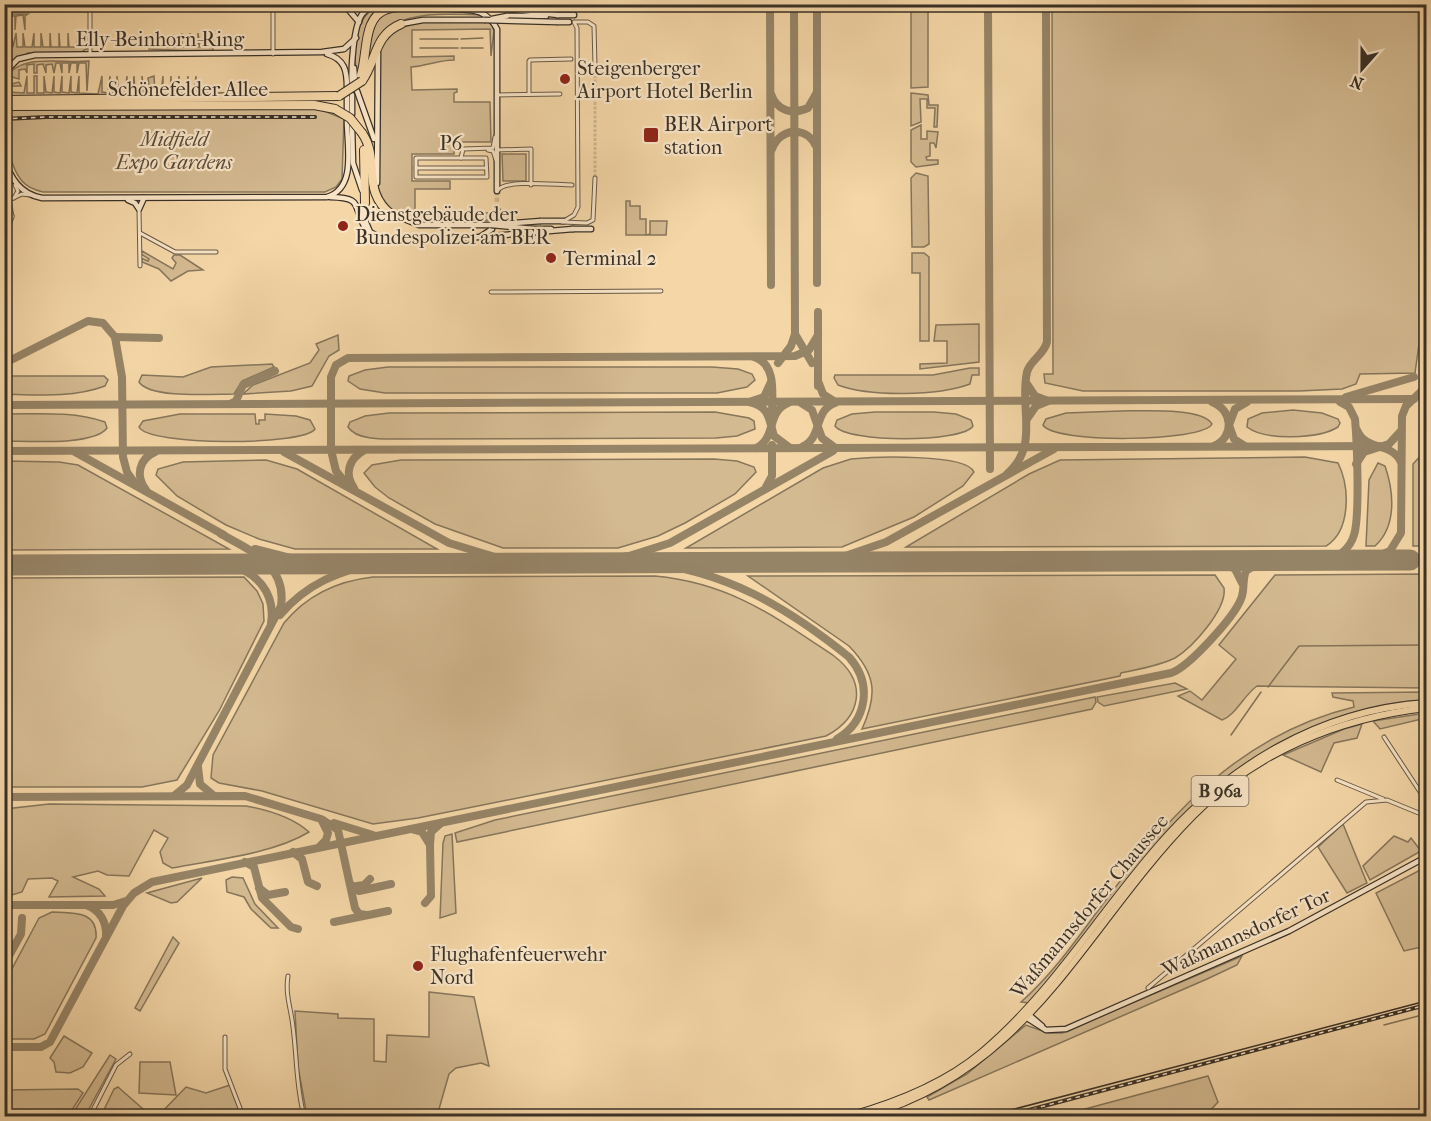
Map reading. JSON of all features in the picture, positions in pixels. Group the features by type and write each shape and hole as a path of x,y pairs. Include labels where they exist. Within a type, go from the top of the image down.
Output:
{"highway":[{"path":"353,88 374,18 391,8 425,5"},
{"path":"353,88 380,40 388,30 401,24"},
{"name":"Schönefelder Allee","path":"4,100 353,88"},
{"name":"Schönefelder Allee","path":"4,106 314,105 336,109 350,118 362,133"},
{"path":"362,133 365,203"},
{"path":"362,133 368,145 375,193 383,207 392,214"}],"main road":[{"name":"Waßmannsdorfer Chaussee","path":"848,1116 881,1106 941,1080 981,1053 1025,1015 1157,846 1193,808 1225,780 1264,754 1323,725 1366,712 1426,703"},
{"name":"Waßmannsdorfer Chaussee","path":"866,1116 902,1104 948,1082 982,1059 1074,963 1156,856 1193,815 1239,776 1302,740 1343,724 1366,717 1426,708"}],"street":[{"path":"4,9 347,8 357,4"},
{"path":"350,113 356,38 359,22 368,9 386,4 492,6 558,15"},
{"path":"434,5 476,8 486,12 497,29 497,191"},
{"path":"90,8 90,54"},
{"path":"273,8 273,54"},
{"path":"347,8 359,22"},
{"path":"484,20 507,16 574,15"},
{"path":"595,66 594,26 588,21 423,20 401,24 386,36 378,53 376,96 378,190 392,214 419,225 490,225 554,221 587,223 593,220 595,178"},
{"path":"563,221 574,215 578,207 577,27 572,22"},
{"name":"Elly-Beinhorn-Ring","path":"4,71 21,58 35,55 322,52 344,49 356,38"},
{"path":"322,52 333,56 343,64 369,119 376,152"},
{"path":"529,94 529,61 570,59"},
{"path":"497,95 560,94"},
{"path":"327,197 341,190 346,181 347,121"},
{"path":"352,125 353,163 365,203 364,218 370,232"},
{"path":"461,158 463,149 493,148 497,134"},
{"path":"4,148 5,158 18,190 9,200 12,216 4,239"},
{"path":"496,150 531,149 531,185"},
{"path":"466,158 468,151 489,150 494,152 496,162"},
{"name":"P6","path":"416,158 461,158 486,158 487,177 416,177 416,158"},
{"name":"P6","path":"416,168 487,168"},
{"path":"496,177 502,185"},
{"path":"14,181 30,195"},
{"path":"502,185 572,185"},
{"path":"497,191 502,185"},
{"path":"13,198 30,195 46,198 327,197 353,200 359,208 363,224 370,232 383,239 396,240 508,236 573,229"},
{"path":"120,198 135,203 139,208"},
{"path":"140,266 139,208 144,198"},
{"path":"476,237 492,229 497,210"},
{"path":"4,229 12,216"},
{"path":"490,225 514,229 591,229"},
{"path":"140,233 175,252 216,252"},
{"path":"491,292 661,291"},
{"path":"1384,737 1426,801"},
{"path":"1337,780 1426,816"},
{"path":"1148,988 1347,816 1366,802 1387,800"},
{"name":"Waßmannsdorfer Tor","path":"1025,1015 1050,1031 1063,1031 1290,931 1426,857"},
{"path":"288,976 286,997 293,1026 296,1083 304,1116"},
{"path":"225,1037 225,1069 243,1116"},
{"path":"90,1116 116,1065 130,1054"}],"green space":[{"path":"911,5 928,5 928,87 911,88"},
{"path":"1052,5 1418,5 1419,344 1415,373 1360,374 1356,384 1342,389 1299,391 1083,391 1045,383 1044,374 1053,374"},
{"path":"380,6 389,6 377,13 357,78 355,47 360,26 364,17 371,10"},
{"path":"398,9 471,9 486,15 426,15 403,20 393,25 364,74 370,34 379,16"},
{"path":"5,14 28,14 25,16 25,30 23,15 16,16 15,30 15,16 7,16 7,39 12,39 13,47 16,33 17,47 23,47 23,33 25,47 32,47 34,33 34,47 41,47 41,33 43,47 50,47 50,33 51,47 59,47 59,33 60,47 68,47 68,33 69,47 76,47 78,33 78,47 85,47 85,33 89,34 88,48 80,53 28,53 5,67"},
{"path":"423,22 491,22 494,31 491,56 490,29 412,30 412,57 454,56 454,60 411,67 412,90 457,89 454,93 454,102 490,102 491,142 455,142 454,154 412,154 412,181 450,181 450,189 415,189 415,213 491,213 491,220 424,221 395,212 385,201 378,186 378,61 383,44 393,33"},
{"path":"182,33 182,47 190,47 190,33 191,47 198,47 198,33 200,47 207,47 207,34 213,34 213,52 149,49 153,35 156,34 156,47 163,47 163,34 165,47 172,47 173,34 173,47 181,47"},
{"path":"42,61 89,61 87,91 86,63 79,63 77,73 77,63 71,63 69,73 69,63 62,63 62,73 60,63 56,63 54,73 52,64 46,65 46,73 43,64 37,65 37,73 34,73 34,64 27,65 27,73 25,69 19,70 19,79 12,77 11,84 19,82 21,86 10,86 9,92 24,93 27,76 27,93 34,93 34,76 37,76 37,93 44,93 44,76 46,92 52,93 54,76 54,92 60,93 62,76 62,92 69,93 71,76 71,92 77,93 79,76 79,93 98,94 102,76 102,92 108,93 110,76 110,92 117,93 117,76 119,92 125,93 127,76 127,92 133,92 134,76 135,92 142,92 142,76 144,92 150,92 148,78 154,76 155,92 161,92 163,76 163,92 170,92 171,76 171,92 178,92 179,76 180,92 186,92 188,76 188,92 194,92 196,76 196,92 214,92 214,96 5,97 5,79 21,65"},
{"path":"911,93 928,95 929,105 938,105 937,127 934,127 935,108 927,108 927,99 920,99 921,122 911,126"},
{"name":"Midfield Expo Gardens","path":"317,108 344,119 342,179 336,187 325,192 43,192 26,185 18,175 7,145 5,125 7,109"},
{"path":"921,125 921,139 927,139 927,131 938,132 936,148 934,143 930,143 930,156 926,157 927,160 938,160 938,164 916,167 911,162 911,130"},
{"path":"502,154 526,154 526,181 503,181"},
{"path":"916,173 928,176 929,244 924,247 912,247 911,178"},
{"path":"626,201 630,201 630,206 640,206 640,219 646,219 646,235 626,235"},
{"path":"650,221 667,221 666,235 646,235 650,234"},
{"path":"142,251 173,269 176,263 172,258 174,255 180,255 203,270 188,271 171,281 159,269 142,262 141,258 148,261 149,259 141,254"},
{"path":"912,253 924,253 929,257 929,341 920,341 920,273 912,273"},
{"path":"979,324 979,362 920,369 920,364 947,363 947,341 934,341 936,325"},
{"path":"338,335 339,350 329,356 312,386 291,391 243,394 253,385 310,363 319,350 316,344"},
{"path":"272,364 274,367 242,381 234,394 169,393 145,387 139,382 142,375 183,377 211,367"},
{"path":"388,367 712,367 738,369 752,374 755,380 747,387 717,393 385,393 360,389 348,381 349,376 365,370"},
{"path":"979,368 979,375 972,375 970,384 923,393 868,392 838,385 834,378 835,375 933,375"},
{"path":"5,376 104,376 108,380 105,386 81,392 55,395 5,394"},
{"path":"1293,410 1322,413 1338,419 1340,423 1338,427 1329,431 1292,437 1266,435 1247,427 1248,419 1262,413"},
{"path":"715,412 749,418 754,421 755,429 737,436 716,438 387,439 358,435 348,427 350,422 365,416 389,413"},
{"path":"875,412 956,414 971,420 973,426 964,432 948,436 904,439 860,436 844,432 835,426 837,420 852,414"},
{"path":"1184,412 1206,419 1212,424 1203,430 1183,434 1128,438 1073,435 1053,431 1043,425 1046,419 1066,413"},
{"path":"5,414 81,416 105,422 107,428 100,434 75,440 5,441"},
{"path":"180,414 255,414 256,424 259,424 259,420 265,420 265,414 296,416 310,420 315,429 305,435 284,439 226,442 169,438 149,433 139,427 143,421"},
{"path":"1426,450 1426,546 1413,546 1413,464"},
{"path":"897,457 937,459 967,466 974,472 963,486 914,517 842,547 686,548 823,468 851,459"},
{"path":"1305,457 1338,463 1345,484 1344,519 1334,539 1326,546 906,547 1029,474 1060,460"},
{"path":"714,459 737,461 754,467 756,472 735,494 685,523 658,536 618,548 503,548 435,524 389,498 375,487 364,473 372,465 401,460"},
{"path":"266,460 297,469 437,549 295,549 259,539 226,525 177,496 156,475 158,469 183,462"},
{"path":"5,461 59,462 78,465 229,549 5,550"},
{"path":"1378,463 1385,466 1392,497 1392,508 1387,529 1382,538 1375,546 1366,546 1369,480"},
{"path":"1426,574 1426,688 1257,686 1232,714 1222,720 1178,696 1190,691 1202,700 1236,659 1219,645 1275,575"},
{"path":"1215,575 1224,588 1223,597 1215,616 1191,645 1169,661 1121,673 1120,676 862,729 871,705 872,685 865,666 858,656 849,646 748,576"},
{"path":"655,576 682,580 729,594 771,615 834,656 845,666 856,688 856,699 847,719 826,736 418,818 373,824 262,791 219,783 211,778 213,755 284,623 313,597 324,591 347,582 373,577"},
{"path":"244,577 257,591 263,604 264,621 219,711 177,780 142,787 5,787 5,578"},
{"path":"1175,683 1187,689 1104,706 1098,702 1097,697"},
{"path":"1426,692 1426,700 1368,708 1312,727 1265,751 1224,779 1187,812 1154,847 1029,1003 1021,1002 1055,967 1156,837 1212,781 1243,757 1277,736 1314,719 1354,707 1353,701 1333,697 1332,693"},
{"path":"1095,697 1096,702 1092,709 457,842 455,833 495,820"},
{"path":"1426,713 1426,718 1380,729 1373,721"},
{"path":"1362,724 1357,738 1334,743 1321,772 1283,755 1344,729"},
{"path":"49,804 246,806 279,815 309,832 294,840 261,851 172,868 163,863 160,852 168,838 154,830 129,876 107,875 98,871 73,877 99,889 105,896 49,897 58,881 52,878 28,879 22,892 5,897 5,809"},
{"path":"1343,824 1367,883 1347,893 1318,847"},
{"path":"452,834 456,913 440,918 443,843 445,836"},
{"path":"1394,836 1408,842 1411,838 1421,851 1370,880 1363,866"},
{"path":"1426,867 1426,946 1404,951 1376,893"},
{"path":"232,877 243,878 255,904 278,928 271,928 251,909 244,897 227,892 226,880"},
{"path":"202,878 177,902 171,903 147,893"},
{"path":"52,912 75,913 88,918 96,929 96,938 45,1034 34,1039 5,1039 5,982 39,918"},
{"path":"173,937 179,943 140,1011 135,1008"},
{"path":"1242,956 1237,965 1207,979 929,1100 927,1097 967,1074 1026,1025 1048,1033 1062,1033"},
{"path":"429,992 474,997 489,1066 481,1063 456,1068 449,1074 437,1116 307,1116 298,1067 295,1011 338,1014 338,1018 374,1019 374,1061 386,1062 387,1035 429,1037"},
{"path":"64,1036 92,1053 83,1067 70,1073 56,1072 54,1062 50,1058"},
{"path":"110,1055 116,1059 85,1116 71,1116"},
{"path":"140,1062 170,1062 176,1095 139,1093"},
{"path":"1208,1076 1218,1102 1205,1116 1059,1116"},
{"path":"230,1085 241,1116 158,1116 186,1087 206,1093"},
{"path":"118,1087 151,1116 101,1116 114,1089"},
{"path":"78,1089 83,1093 68,1116 5,1116 5,1090"}],"waterway":[{"path":"461,39 483,38"},
{"path":"420,39 458,39"},
{"path":"420,48 458,48"},
{"path":"461,48 483,48"},
{"path":"1268,687 1299,646 1426,645"},
{"path":"1231,735 1261,692"},
{"path":"1384,1025 1426,1014"}],"taxiway":[{"path":"770,4 771,285"},
{"path":"794,4 795,334"},
{"path":"817,4 817,283"},
{"path":"988,4 990,469"},
{"path":"1007,474 1017,463 1026,439 1027,372 1047,342 1046,4"},
{"path":"771,94 781,108 791,111 808,108 816,94"},
{"path":"772,149 781,137 793,132 806,135 816,146"},
{"path":"818,312 818,386"},
{"path":"7,362 88,321 103,323 115,337 122,377 123,457 127,472 134,482"},
{"path":"778,363 791,346 795,334 812,363"},
{"path":"350,488 336,471 331,450 331,377 336,365 348,358 795,356 809,350 818,335"},
{"path":"115,337 159,338"},
{"path":"754,357 762,361 770,375 772,420"},
{"path":"230,404 236,401 243,385 275,371"},
{"path":"1346,397 1414,377"},
{"path":"818,381 823,394 834,401"},
{"path":"771,382 764,397 749,402 765,410 774,436 790,448"},
{"path":"1027,384 1035,396 1048,401 1036,406 1027,419"},
{"path":"1369,560 1390,551 1401,533 1402,416 1406,406 1426,387"},
{"path":"4,405 1414,399"},
{"path":"1212,402 1224,411 1229,424 1226,436 1214,446"},
{"path":"1245,446 1234,439 1229,425 1235,409 1247,402"},
{"path":"1324,560 1339,555 1346,549 1352,540 1356,526 1355,419 1349,407 1340,402"},
{"path":"756,448 767,438 777,412 788,403"},
{"path":"801,403 812,410 822,438 834,447"},
{"path":"802,447 813,437 824,412 835,403"},
{"path":"1357,430 1366,441 1391,451 1401,462"},
{"path":"1356,464 1364,452 1389,444 1401,431"},
{"path":"766,487 772,476 772,445"},
{"path":"4,451 1379,446"},
{"path":"802,562 845,556 886,542 1054,449"},
{"path":"354,488 349,477 350,467 354,458 363,451"},
{"path":"581,563 629,556 670,543 833,451"},
{"path":"75,452 224,535"},
{"path":"146,490 141,479 140,468 145,459 155,452"},
{"path":"284,452 449,543 495,557 536,563"},
{"path":"175,795 187,785 281,606 281,592 273,570 255,553 221,534"},
{"path":"255,549 298,560 334,563"},
{"path":"252,564 256,559 254,553"},
{"path":"1217,560 1235,569 1242,583"},
{"path":"4,1047 41,1047 50,1042 123,906 134,893 152,882 1171,673 1189,661 1221,629 1241,599 1246,571 1263,560"},
{"path":"644,562 701,573 753,594 802,622 849,657 861,679 864,690 863,701 855,722 837,739"},
{"path":"280,615 301,595 325,580 337,574 379,563"},
{"path":"226,564 246,571 261,584 270,602 271,623"},
{"path":"198,767 200,784 213,795"},
{"path":"4,797 245,796 321,819 328,833 326,840 320,846"},
{"path":"323,820 338,830 355,908 359,914 367,915"},
{"path":"334,823 373,835"},
{"path":"411,829 422,832 430,845 431,832 441,823"},
{"path":"425,903 431,896 430,845"},
{"path":"293,852 302,859 308,882 317,886"},
{"path":"245,862 254,867 262,898 291,927 298,929"},
{"path":"357,886 364,885 370,879"},
{"path":"350,884 359,891 391,884"},
{"path":"259,888 268,895 285,892"},
{"path":"4,905 113,905 126,901"},
{"path":"86,905 102,917 106,937"},
{"path":"334,922 388,911"},
{"path":"4,965 21,934 22,918"}],"runway":[{"path":"4,565 1410,560"}],"tunnel":[{"path":"595,66 595,178"},
{"path":"497,191 497,210"}],"tram line":[{"path":"988,1116 1426,1001"}],"railway":[{"path":"4,119 315,117"},
{"path":"1006,1116 1426,1005"}],"place":[{"name":"Steigenberger Airport Hotel Berlin","path":"565,79"},
{"name":"BER Airport station","path":"651,135"},
{"name":"Dienstgebäude der Bundespolizei am BER","path":"343,226"},
{"name":"Terminal 2","path":"551,258"},
{"name":"Flughafenfeuerwehr Nord","path":"418,966"}]}
